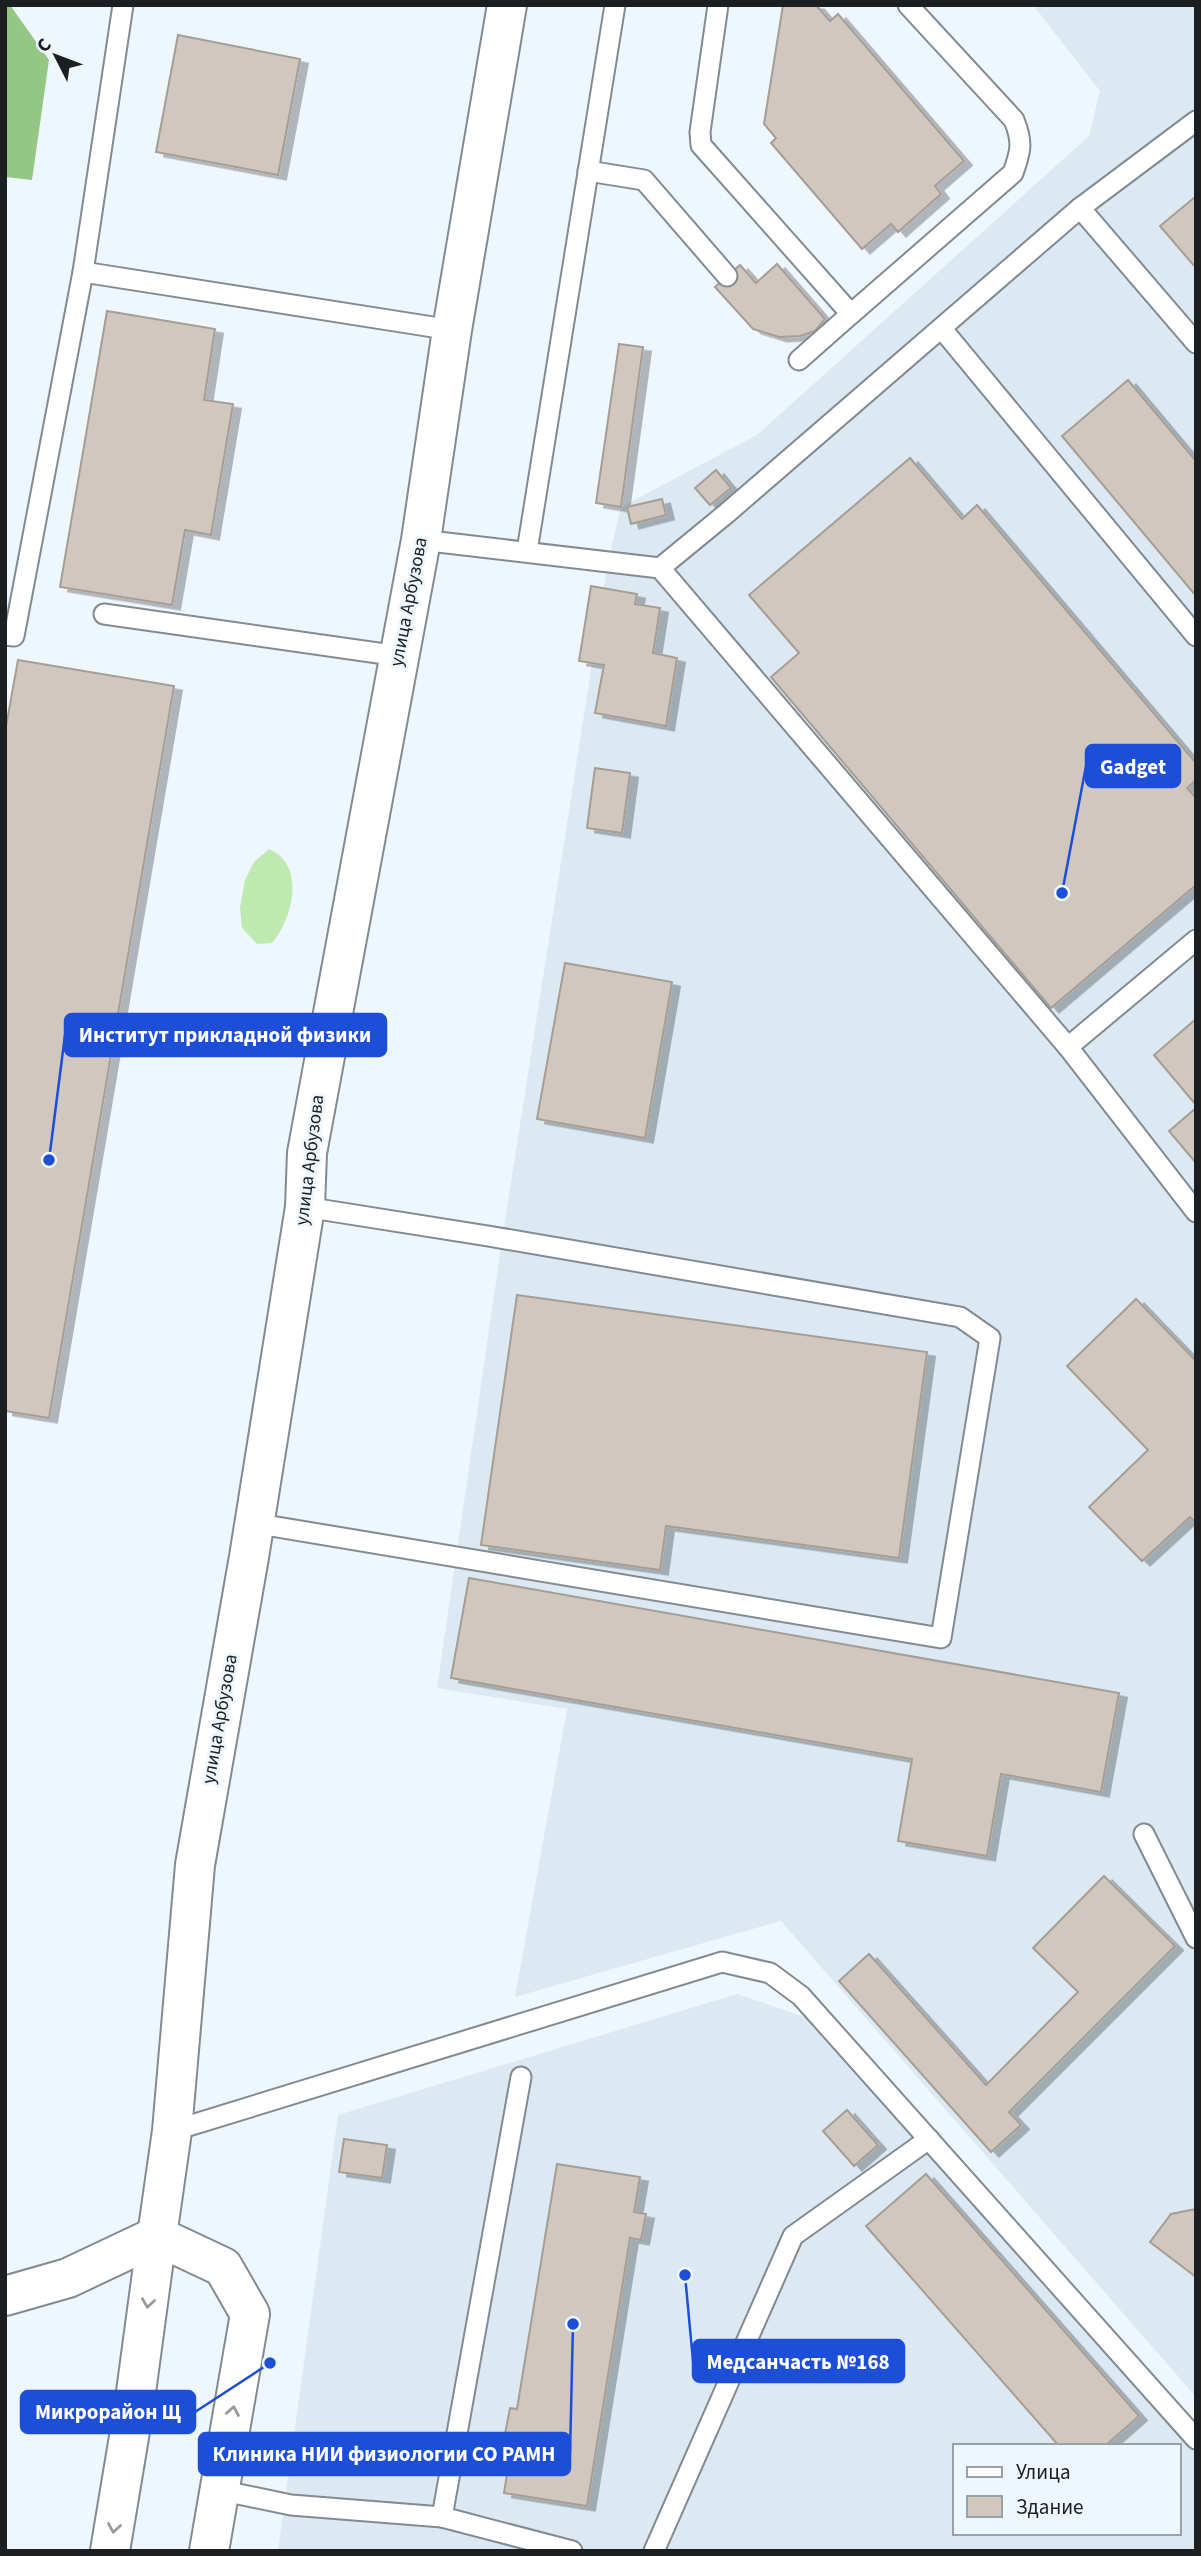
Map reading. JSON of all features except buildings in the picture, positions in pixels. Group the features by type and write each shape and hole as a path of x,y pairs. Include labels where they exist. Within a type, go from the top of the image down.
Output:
{"street":[{"name":"улица Арбузова","path":"110,2551 134,2407 172,2131 195,1865 305,1207 307,1153 421,540 507,5"},
{"path":"5,2296 68,2278 157,2236 223,2267 250,2314 209,2551"}],"lane":[{"path":"5,635 14,636 83,272 123,5"},
{"path":"527,551 615,5"},
{"path":"718,5 700,132 701,145 852,314"},
{"path":"799,360 1013,173 1020,155 1021,137 1014,120 908,5"},
{"path":"660,568 942,330 1080,208 1196,121"},
{"path":"588,171 644,180 727,276"},
{"path":"1080,208 1196,343"},
{"path":"83,272 453,330"},
{"path":"942,330 1196,636"},
{"path":"421,540 660,568 1068,1047 1196,1212"},
{"path":"104,614 399,656"},
{"path":"1068,1047 1196,940"},
{"path":"253,1523 941,1638 990,1338 960,1317 305,1207"},
{"path":"1143,1834 1196,1938"},
{"path":"172,2131 722,1962 770,1973 801,1996 1196,2439"},
{"path":"442,2517 522,2077"},
{"path":"654,2551 793,2236 929,2139"},
{"path":"219,2490 291,2505 442,2517 572,2551"}],"shaded area":[{"path":"1033,5 1196,5 1196,2397 781,1921 515,1997 567,1709 437,1688 502,1240 608,561 621,507 757,435 1089,136 1100,91"},
{"path":"737,1994 838,2028 1196,2435 1196,2551 278,2551 338,2115"}],"green space":[{"path":"5,5 10,5 49,60 32,180 5,177"},
{"path":"269,849 281,857 288,867 292,879 292,893 286,920 272,943 257,944 242,928 240,908 245,880 254,862"}],"place":[{"name":"Gadget","path":"1062,893"},
{"name":"Институт прикладной физики","path":"49,1160"},
{"name":"Медсанчасть №168","path":"685,2275"},
{"name":"Клиника НИИ физиологии СО РАМН","path":"573,2324"},
{"name":"Микрорайон Щ","path":"270,2363"}]}
